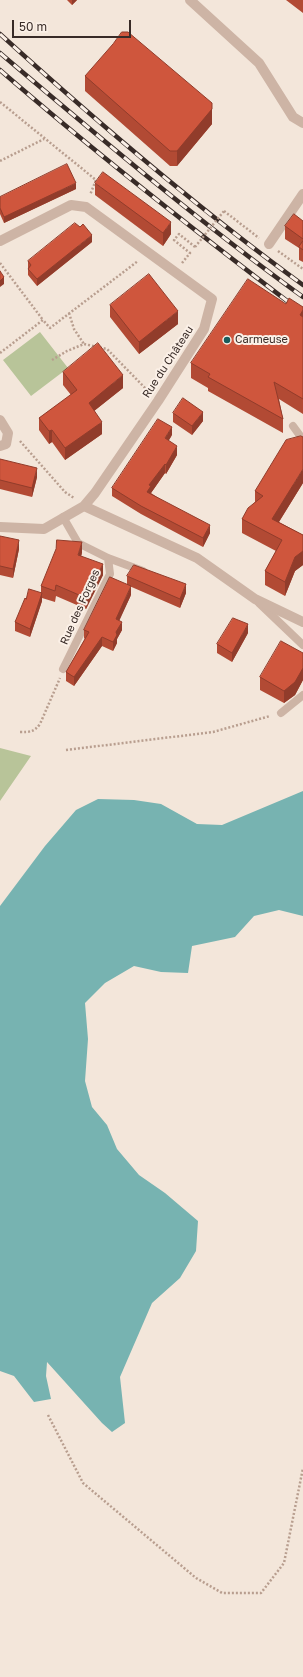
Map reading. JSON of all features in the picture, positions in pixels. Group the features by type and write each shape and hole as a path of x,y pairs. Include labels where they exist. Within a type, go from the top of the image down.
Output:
{"street":[{"path":"190,0 259,63 293,117 303,123"},
{"path":"269,244 303,194"},
{"path":"0,241 71,205 86,207"},
{"name":"Rue du Château","path":"0,527 44,529 84,506 95,494 158,401 204,329 212,299 86,207"},
{"path":"0,420 8,433 6,444 0,446"},
{"path":"84,506 197,558 255,599 303,622"}],"lane":[{"path":"293,426 303,440"},
{"path":"63,517 78,543 108,558"},
{"name":"Rue des Forges","path":"63,669 110,574 108,558 152,574"},
{"path":"255,599 303,645"},
{"path":"281,713 303,695"}],"path":[{"path":"0,102 96,180 86,207"},
{"path":"0,161 44,139"},
{"path":"190,253 174,240 180,234 195,247 224,211 252,233"},
{"path":"269,244 303,269"},
{"path":"0,263 50,328 148,253"},
{"path":"69,313 74,329 84,344"},
{"path":"0,353 43,320"},
{"path":"52,360 67,351 84,344 107,349 158,401"},
{"path":"8,433 22,443 65,492 84,506"},
{"path":"20,732 30,732 35,730 40,724 63,669"},
{"path":"66,750 213,732 281,713"},
{"path":"48,1415 83,1483 196,1578 222,1592 261,1593 284,1563 303,1468"}],"green space":[{"path":"40,332 68,368 31,396 3,360"},
{"path":"0,748 31,756 0,801"}],"water":[{"path":"303,791 303,916 279,910 254,916 235,937 192,946 188,973 161,972 134,966 105,983 85,1003 88,1039 85,1081 92,1107 107,1125 117,1149 139,1175 165,1193 198,1221 196,1251 180,1278 152,1303 120,1377 125,1423 112,1432 102,1423 47,1362 46,1376 51,1399 34,1402 14,1376 0,1371 0,906 45,846 76,810 98,799 134,800 161,804 197,824 222,825"}],"building":[{"path":"122,32 128,32 212,103 212,109 177,151 170,151 85,76"},
{"path":"67,164 76,183 4,217 0,208 0,197"},
{"path":"103,172 171,222 163,233 95,183"},
{"path":"294,214 303,221 303,239 285,226"},
{"path":"75,223 80,227 83,224 92,235 37,279 28,269 31,265 28,261"},
{"path":"303,241 303,250 299,247"},
{"path":"0,271 4,277 0,281"},
{"path":"149,274 178,311 139,342 110,305"},
{"path":"248,279 286,304 289,298 303,307 300,315 303,317 303,399 274,382 283,419 208,377 210,374 191,363"},
{"path":"98,343 123,375 89,403 102,422 65,448 52,430 49,431 39,418 77,390 63,372"},
{"path":"183,398 203,412 192,426 173,413"},
{"path":"158,419 172,427 165,438 177,446 166,465 165,464 149,485 151,486 147,492 210,525 203,538 141,506 112,488"},
{"path":"301,436 303,437 303,469 272,519 303,535 303,551 295,557 285,582 265,571 282,540 242,519 248,508 263,496 255,491 286,440"},
{"path":"0,459 37,468 32,488 0,480"},
{"path":"0,536 19,540 13,569 0,566"},
{"path":"57,540 82,542 78,555 103,564 86,598 56,585 55,591 41,586 56,549"},
{"path":"134,565 186,584 180,599 127,576"},
{"path":"110,577 131,586 116,619 122,622 116,632 117,635 113,642 102,637 74,677 66,672 89,632 84,630"},
{"path":"29,589 42,593 30,629 15,622"},
{"path":"233,618 248,624 232,653 217,644"},
{"path":"281,641 303,653 303,668 295,682 284,691 260,677"}],"railway":[{"path":"0,34 73,100 148,164 225,226 303,285"},
{"path":"0,53 187,209 303,297"},
{"path":"0,70 74,133 150,194 303,313"}],"place":[{"name":"Carmeuse","path":"227,340"}]}
